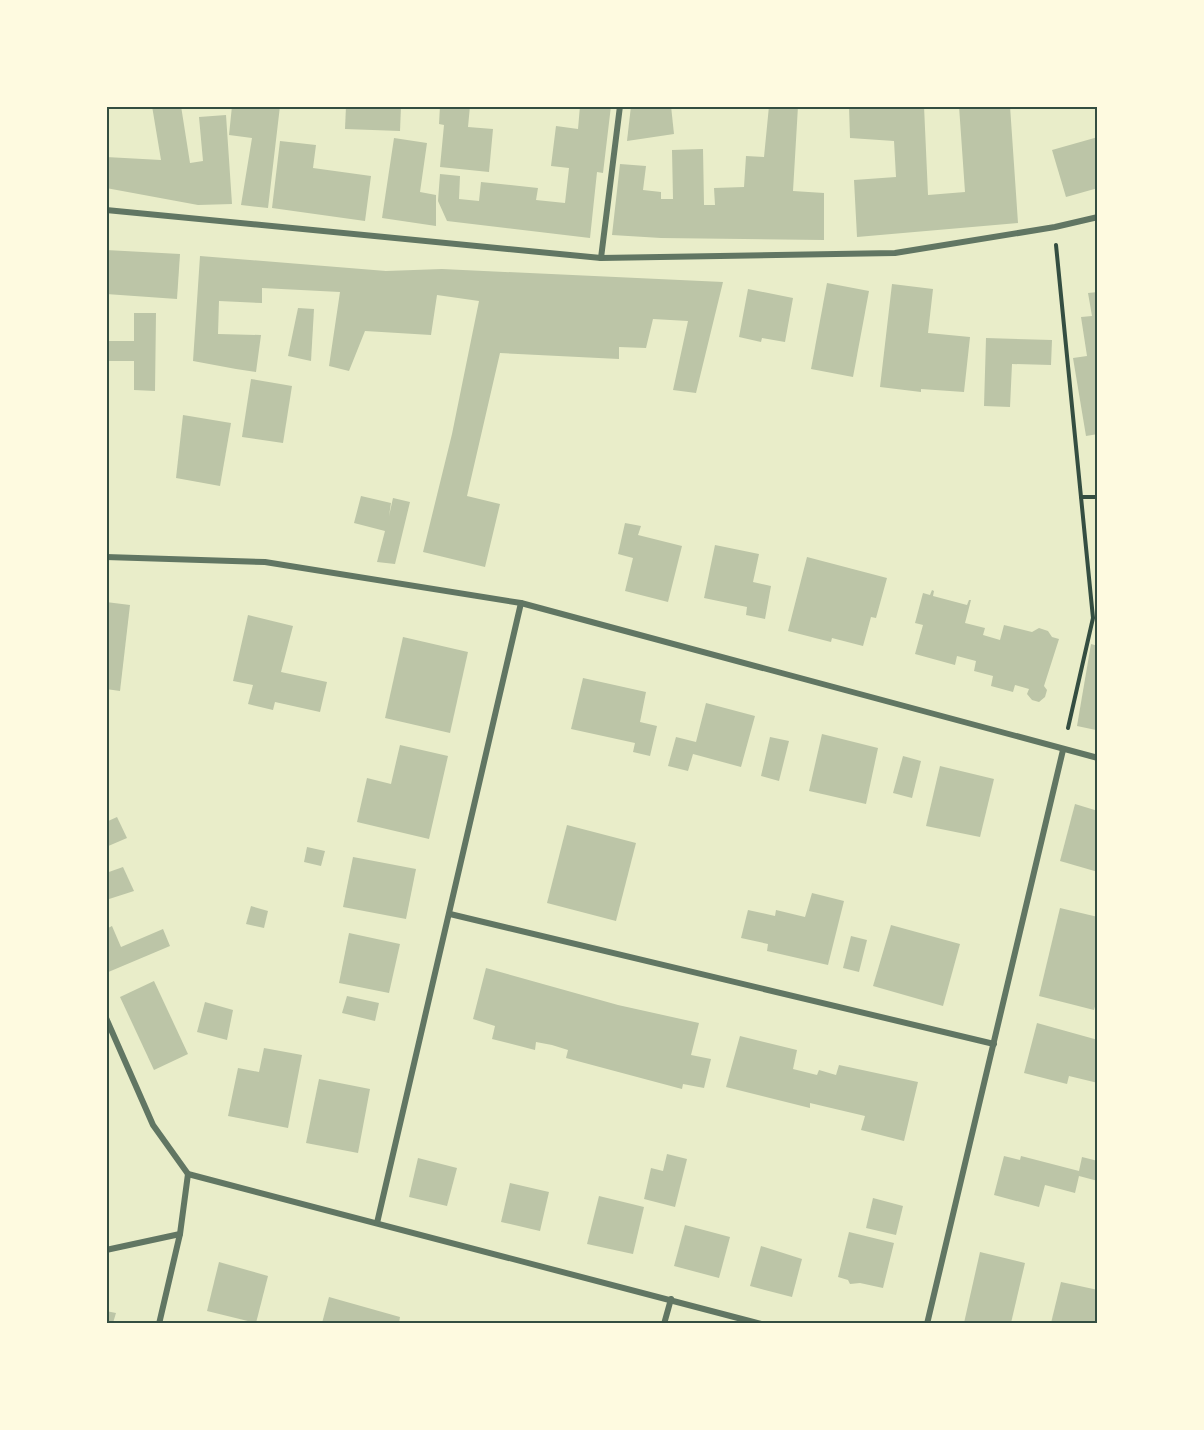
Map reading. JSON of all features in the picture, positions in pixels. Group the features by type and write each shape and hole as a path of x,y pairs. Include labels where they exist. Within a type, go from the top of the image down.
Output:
{"street":[{"path":"601,258 620,106"},
{"path":"106,210 601,258 895,253 1055,227 1098,217"},
{"path":"106,557 265,562 521,603 1098,758"},
{"path":"378,1223 521,603"},
{"path":"927,1323 1063,750"},
{"path":"450,914 994,1044"},
{"path":"106,1018 153,1125 188,1174 761,1323"},
{"path":"159,1323 180,1234 188,1174"},
{"path":"106,1250 180,1234"},
{"path":"664,1323 670,1299"}],"path":[{"path":"1055,227 1095,617 1063,750"},
{"path":"1081,497 1098,497"}],"building":[{"path":"152,106 181,106 190,163 203,161 199,117 226,115 232,204 198,205 106,188 106,157 161,160"},
{"path":"232,106 280,106 268,208 241,205 252,138 229,135"},
{"path":"346,106 401,106 400,131 345,129"},
{"path":"440,106 470,106 468,127 493,129 489,172 440,167 444,125 439,124"},
{"path":"580,106 611,106 603,173 597,172 590,238 447,221 438,201 440,174 460,176 459,199 479,201 481,182 538,188 536,200 565,203 569,168 551,166 556,126 578,129"},
{"path":"631,106 671,106 674,134 627,141"},
{"path":"769,106 798,106 793,191 824,193 824,240 661,238 612,235 620,164 646,166 643,190 661,192 661,199 673,199 672,150 703,149 704,205 715,205 714,188 744,187 746,156 764,157"},
{"path":"849,106 924,106 928,195 965,192 959,106 1010,106 1018,223 857,237 854,180 896,177 894,141 850,138"},
{"path":"1098,137 1098,188 1066,197 1052,150"},
{"path":"394,138 427,143 420,192 436,195 436,226 382,218"},
{"path":"280,141 316,145 313,168 371,176 365,221 272,208"},
{"path":"106,250 180,254 177,299 106,294"},
{"path":"200,256 386,271 442,269 723,282 696,393 673,390 688,321 653,319 646,348 619,347 619,359 500,353 467,496 500,504 485,567 423,552 452,434 479,301 437,295 431,335 365,331 349,371 329,366 340,292 262,288 262,303 219,301 218,334 261,335 256,372 236,369 193,361"},
{"path":"827,283 869,291 853,377 811,369"},
{"path":"892,284 933,289 928,333 970,337 964,392 921,389 921,392 880,387"},
{"path":"748,289 793,298 785,342 762,338 761,342 739,337"},
{"path":"1098,292 1098,434 1086,436 1073,358 1087,356 1081,317 1092,316 1088,293"},
{"path":"298,308 314,309 311,361 288,356"},
{"path":"134,313 156,313 155,391 134,390 134,361 106,361 106,341 134,341"},
{"path":"986,338 1052,340 1051,365 1012,364 1010,407 984,406"},
{"path":"251,379 292,386 283,443 242,437"},
{"path":"183,415 231,423 220,486 176,478"},
{"path":"361,496 391,503 389,516 393,498 410,502 395,564 377,562 385,531 354,523"},
{"path":"625,523 641,526 638,535 682,546 668,602 625,591 633,558 618,554"},
{"path":"715,545 759,554 753,582 771,586 765,619 746,615 747,607 704,598"},
{"path":"807,557 887,578 876,618 871,617 863,646 832,638 831,642 788,631"},
{"path":"932,590 934,591 933,596 967,605 971,600 965,623 985,628 983,635 1000,640 1004,625 1032,632 1039,628 1059,639 1044,686 1047,690 1045,697 1039,702 1032,700 1027,694 1029,689 1015,685 1013,692 991,686 993,676 974,671 976,661 957,656 955,665 915,654 923,625 915,623 923,593 930,595"},
{"path":"106,602 130,605 120,691 106,689"},
{"path":"248,615 293,626 281,672 327,682 320,712 275,702 273,710 248,704 253,685 233,681"},
{"path":"403,637 468,652 450,733 385,718"},
{"path":"1091,644 1098,646 1096,730 1077,726"},
{"path":"583,678 646,692 640,722 657,726 650,756 633,752 635,743 571,729"},
{"path":"706,703 755,716 741,767 693,754 688,771 668,766 676,737 696,742"},
{"path":"822,734 878,748 866,804 809,791"},
{"path":"770,737 789,741 779,781 761,776"},
{"path":"400,745 448,756 429,839 357,822 367,778 391,784"},
{"path":"903,756 921,761 912,798 893,793"},
{"path":"940,766 994,779 980,837 926,826"},
{"path":"1075,804 1098,811 1098,872 1060,861"},
{"path":"117,817 127,838 106,847 106,822"},
{"path":"567,825 636,843 616,921 547,903"},
{"path":"307,847 325,851 321,866 304,862"},
{"path":"353,857 416,869 406,919 343,907"},
{"path":"123,867 134,891 106,900 106,873"},
{"path":"812,893 844,901 828,965 767,951 768,944 741,938 748,910 775,916 776,910 805,917"},
{"path":"251,906 268,911 264,928 246,924"},
{"path":"1060,908 1098,917 1098,996 1094,1010 1039,996"},
{"path":"891,925 960,944 943,1006 873,986"},
{"path":"112,926 121,947 163,929 170,946 106,973 106,929"},
{"path":"349,933 400,944 389,993 339,983"},
{"path":"851,936 867,940 859,972 843,968"},
{"path":"486,968 618,1005 699,1023 691,1055 711,1059 704,1088 683,1084 682,1089 566,1058 568,1050 552,1045 536,1042 535,1050 492,1039 495,1026 473,1019"},
{"path":"154,981 188,1054 154,1070 120,997"},
{"path":"347,996 379,1003 375,1021 342,1013"},
{"path":"205,1002 233,1010 227,1040 197,1032"},
{"path":"1037,1023 1098,1040 1098,1083 1069,1076 1067,1084 1024,1073"},
{"path":"740,1036 797,1050 793,1069 817,1075 819,1070 836,1075 839,1065 918,1082 904,1141 861,1130 865,1116 810,1103 810,1108 726,1087"},
{"path":"264,1048 302,1055 288,1128 228,1116 238,1068 259,1072"},
{"path":"319,1079 370,1089 358,1153 306,1143"},
{"path":"667,1154 687,1159 675,1207 644,1199 651,1168 663,1171"},
{"path":"1004,1156 1020,1160 1021,1156 1079,1171 1082,1157 1098,1161 1098,1181 1079,1176 1075,1193 1045,1185 1039,1207 994,1195"},
{"path":"418,1158 457,1168 447,1206 409,1197"},
{"path":"510,1183 549,1192 540,1231 501,1222"},
{"path":"599,1196 644,1207 633,1254 587,1244"},
{"path":"873,1198 903,1206 896,1235 866,1228"},
{"path":"685,1225 730,1237 719,1278 674,1266"},
{"path":"849,1232 894,1243 883,1288 860,1283 850,1284 848,1280 838,1277"},
{"path":"761,1246 802,1259 792,1297 750,1286"},
{"path":"980,1252 1025,1263 1011,1323 964,1323"},
{"path":"219,1262 268,1276 256,1323 207,1311"},
{"path":"1061,1282 1098,1290 1098,1323 1051,1323"},
{"path":"329,1297 400,1317 399,1323 322,1323"},
{"path":"106,1311 116,1313 113,1323 106,1323"}]}
